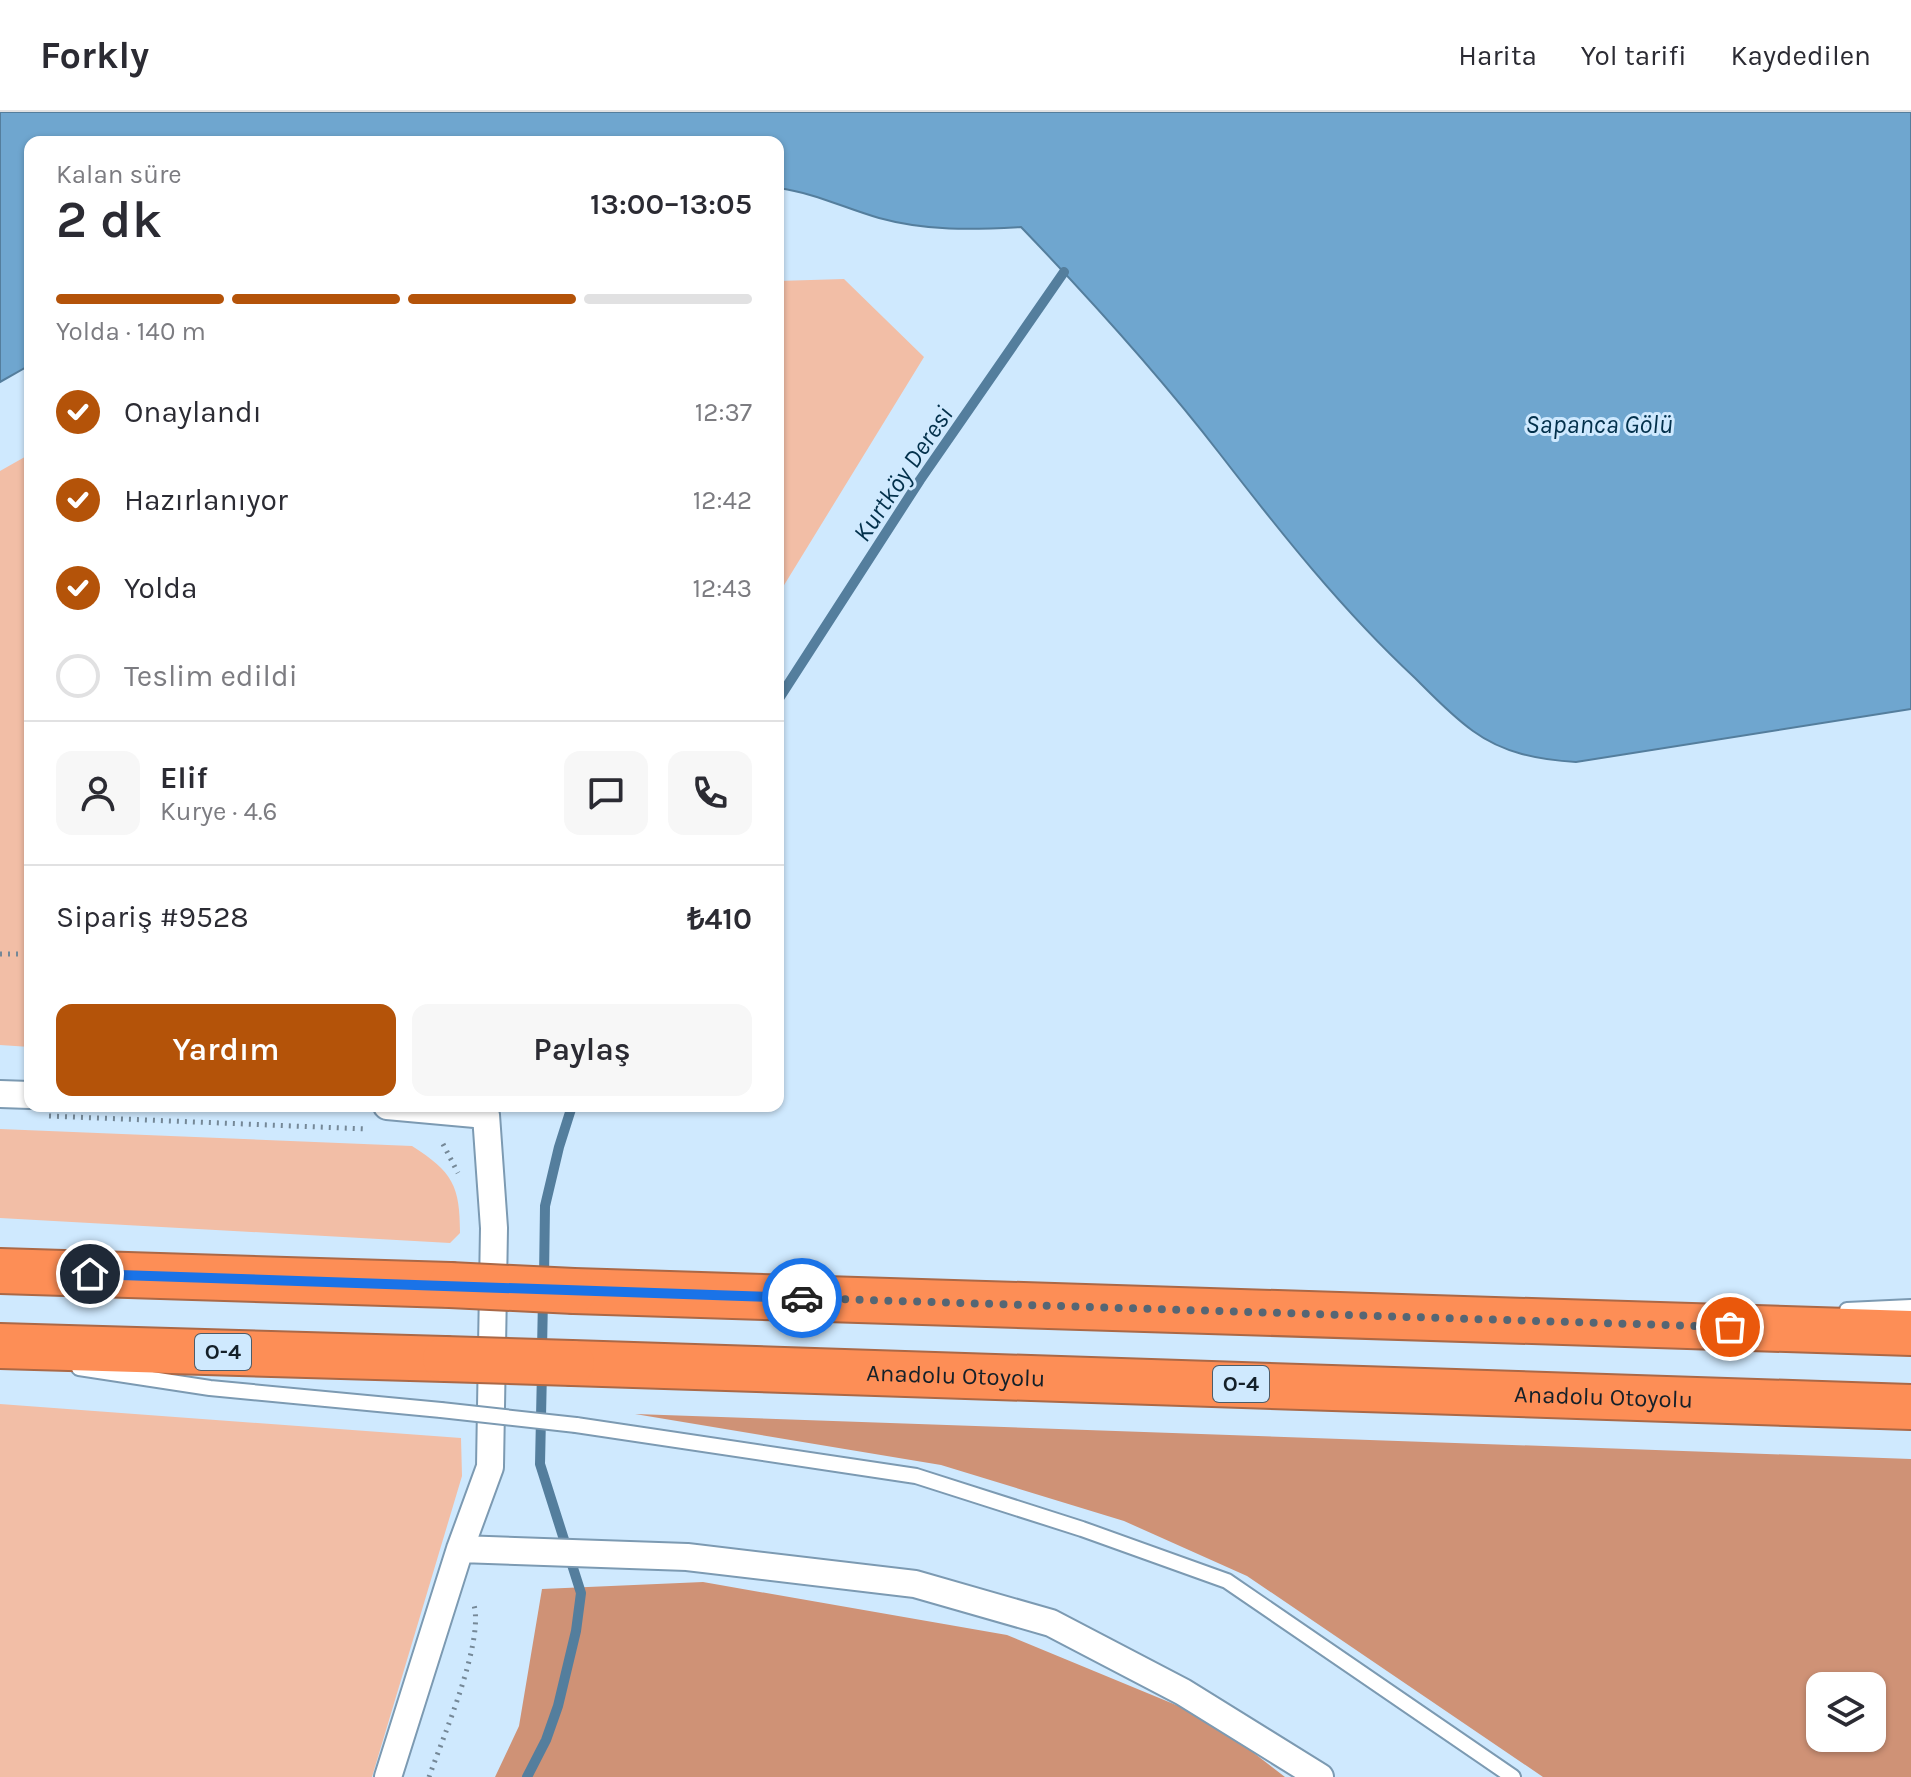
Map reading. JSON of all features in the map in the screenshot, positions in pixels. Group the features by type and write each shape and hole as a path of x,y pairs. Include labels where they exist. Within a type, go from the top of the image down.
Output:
{"highway":[{"path":"0,1271 1911,1333"},
{"name":"Anadolu Otoyolu","path":"0,1346 1911,1407"}],"street":[{"path":"0,1094 24,1095"},
{"path":"385,1118 459,1112"},
{"path":"388,1777 460,1549 490,1467 494,1228 484,1112"},
{"path":"460,1549 687,1557 915,1584 1051,1623 1183,1692 1320,1777"}],"lane":[{"path":"1832,1311 1911,1307"},
{"path":"1609,1323 1784,1314"},
{"path":"0,1356 210,1388 576,1425 916,1476 1082,1529 1227,1581 1513,1777"}],"path":[{"path":"0,954 24,954"},
{"path":"48,1116 385,1118"},
{"path":"433,1141 445,1144 460,1184"},
{"path":"429,1777 472,1652 477,1618"}],"shaded area":[{"path":"844,279 924,357 784,585 784,281"},
{"path":"24,457 24,1047 0,1045 0,471"},
{"path":"0,1129 412,1146 437,1164 451,1182 458,1203 460,1233 450,1243 0,1218"},
{"path":"0,1404 461,1438 462,1476 372,1777 0,1777"},
{"path":"635,1414 1911,1459 1911,1777 1543,1777 1247,1576 1124,1521 941,1465"},
{"path":"703,1582 1007,1635 1210,1719 1285,1777 495,1777 519,1726 542,1589"}],"water":[{"name":"Sapanca Gölü","path":"0,112 1911,112 1911,709 1576,762 1535,757 1485,739 1450,712 1337,598 1149,367 1021,227 967,229 914,225 879,218 784,189 784,136 24,136 24,368 0,382"}],"waterway":[{"name":"Kurtköy Deresi","path":"784,691 920,480 1064,272"},
{"name":"Kurtköy Deresi","path":"544,1278 545,1206 570,1112"},
{"name":"Kurtköy Deresi","path":"542,1350 543,1298"},
{"name":"Kurtköy Deresi","path":"527,1777 546,1740 558,1706 576,1631 581,1593 540,1464 542,1370"}],"way so far":[{"path":"802,1298 1730,1327"}],"route":[{"path":"90,1274 802,1298"}]}
